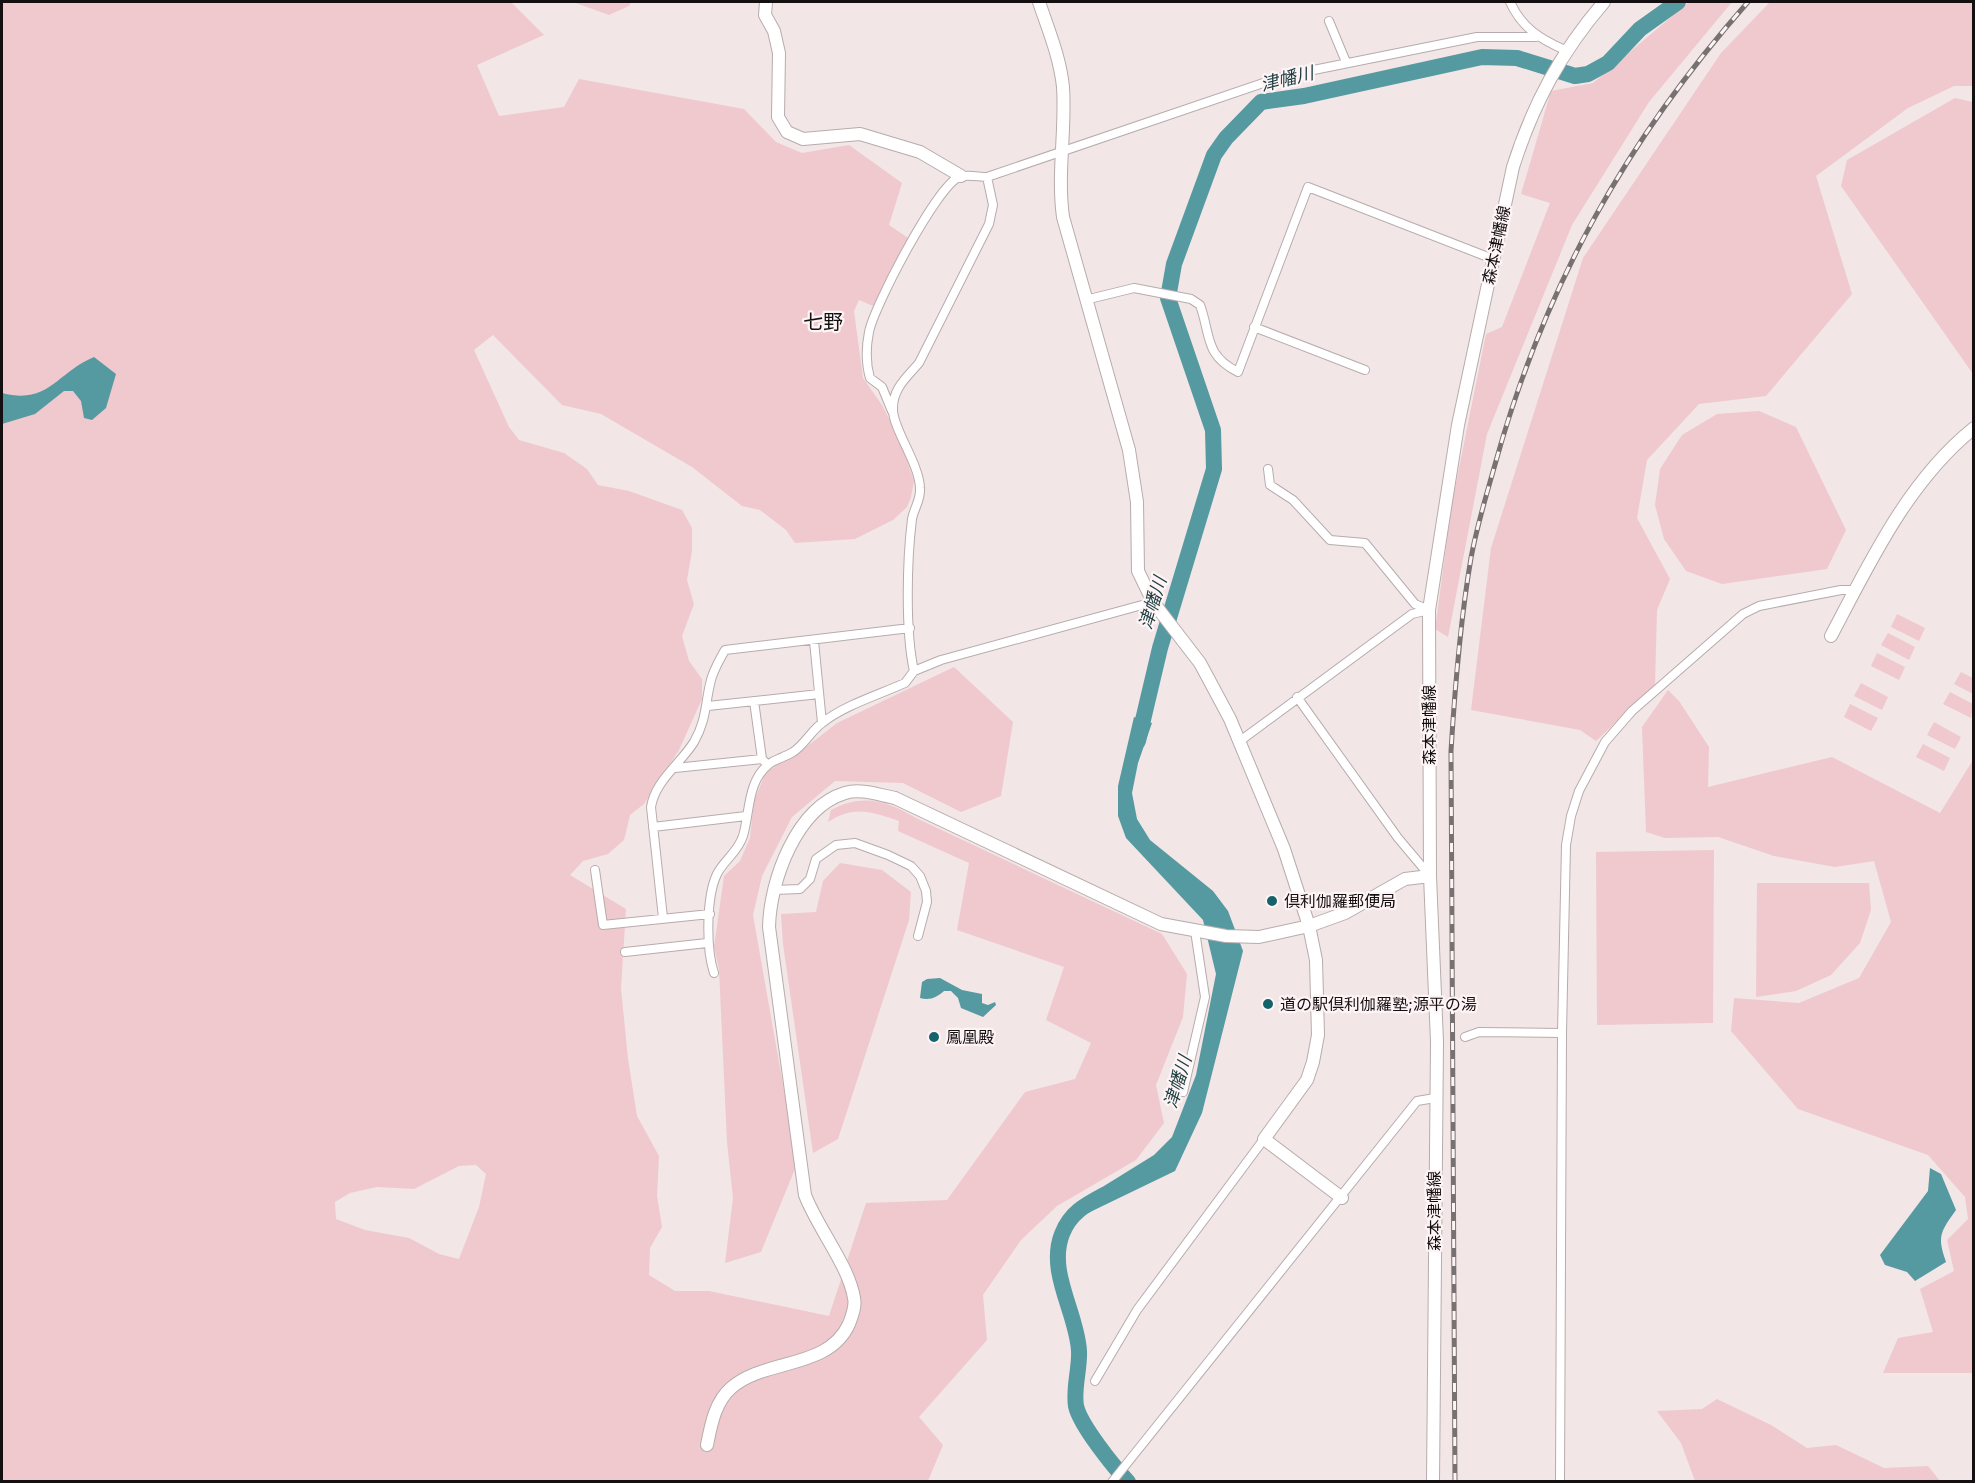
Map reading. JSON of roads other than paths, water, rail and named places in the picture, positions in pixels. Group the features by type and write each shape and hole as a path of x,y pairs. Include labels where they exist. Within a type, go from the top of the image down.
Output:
{"street":[{"path":"766,2 765,15 774,31 779,53 778,117 787,132 803,139 860,134 920,152 961,176 987,177 1284,76 1477,37 1536,37"},
{"path":"1040,2 1052,38 1063,86 1060,192 1063,217 1129,450 1137,502 1138,571 1154,603 1200,663 1239,741 1284,849 1309,926 1316,960 1318,1035 1307,1080 1137,1310 1095,1381"},
{"path":"1510,2 1516,15 1536,37 1565,50"},
{"name":"森本津幡線","path":"1433,1482 1434,1098 1437,1042 1430,876 1429,610 1458,425 1513,167 1526,127 1543,87 1565,50 1604,2"},
{"path":"1329,21 1346,62"},
{"path":"914,671 910,628 912,516 919,501 920,487 916,469 882,387 870,378 868,333 875,311 930,209 950,183 961,176"},
{"path":"892,411 902,380 919,363 989,224 993,205 987,177"},
{"path":"1085,300 1126,289 1146,290 1191,299 1200,305 1207,339 1215,354 1225,366 1238,372 1308,187 1493,259"},
{"path":"1254,327 1365,370"},
{"path":"1831,636 1889,530 1928,472 1974,428"},
{"path":"1268,469 1270,485 1293,500 1330,540 1365,543 1415,604 1429,610"},
{"path":"1560,1482 1562,1033 1566,845 1579,791 1605,742 1632,711 1743,614 1759,606 1841,590 1855,590"},
{"path":"675,768 765,762 808,740 822,723 905,683 914,671 941,660 1154,603"},
{"path":"1239,741 1412,614 1429,610"},
{"path":"663,918 653,827 653,795 693,742 708,706 710,684 725,650 910,628"},
{"path":"814,641 822,723"},
{"path":"708,706 819,694"},
{"path":"1297,697 1398,838 1430,876"},
{"path":"714,973 707,943 717,874 743,836 752,792 765,762 754,701"},
{"path":"707,1445 720,1401 731,1388 743,1379 820,1353 835,1343 846,1330 852,1316 855,1299 849,1282 811,1211 801,1173 769,927 770,904 774,890 801,825 819,808 843,793 856,791 903,802 1161,924 1195,931 1259,937 1309,926 1345,913 1405,879 1430,876"},
{"path":"653,827 746,816"},
{"path":"774,890 800,889 810,879 816,859 837,845 845,842 855,843 911,866 920,876 927,902 918,936"},
{"path":"595,870 603,925 710,914"},
{"path":"1182,1092 1205,997 1195,931"},
{"path":"625,952 707,943"},
{"path":"1465,1037 1479,1032 1562,1033"},
{"path":"1112,1482 1342,1198 1417,1101 1434,1098"},
{"path":"1264,1139 1342,1198"}],"water":[{"path":"94,357 116,374 106,408 92,420 84,418 81,401 73,391 64,391 35,414 2,424 2,393 18,396 42,391"},
{"path":"1134,717 1152,723 1138,763 1132,793 1137,819 1150,840 1213,891 1228,911 1243,951 1202,1113 1175,1171 1088,1213 1083,1199 1154,1155 1172,1137 1196,1075 1216,974 1203,920 1126,838 1118,816 1118,786"},
{"path":"940,978 962,990 982,994 982,1003 988,1005 995,1002 996,1005 983,1017 961,1008 958,998 951,991 944,991 930,999 920,998 922,982 927,979"},
{"path":"1930,1168 1941,1174 1956,1210 1943,1230 1941,1240 1946,1262 1915,1281 1907,1272 1885,1265 1880,1255 1928,1191"}],"waterway":[{"name":"津幡川","path":"1138,741 1160,648 1214,469 1213,430 1168,298 1174,264 1214,155 1226,138 1261,102 1304,96 1482,57 1517,58 1575,76 1588,74 1608,63 1640,29 1678,2"},
{"name":"津幡川","path":"1104,1195 1084,1206 1069,1220 1058,1248 1058,1263 1079,1351 1076,1406 1084,1424 1106,1456 1128,1482"}],"railway":[{"path":"1455,1482 1451,751 1461,630 1473,546 1516,396 1539,334 1565,275 1595,217 1628,161 1664,107 1704,54 1748,2"}],"place":[{"name":"倶利伽羅郵便局","path":"1272,901"},
{"name":"道の駅倶利伽羅塾;源平の湯","path":"1268,1004"},
{"name":"鳳凰殿","path":"934,1037"}],"district":[{"name":"七野","path":"823,322"}]}
